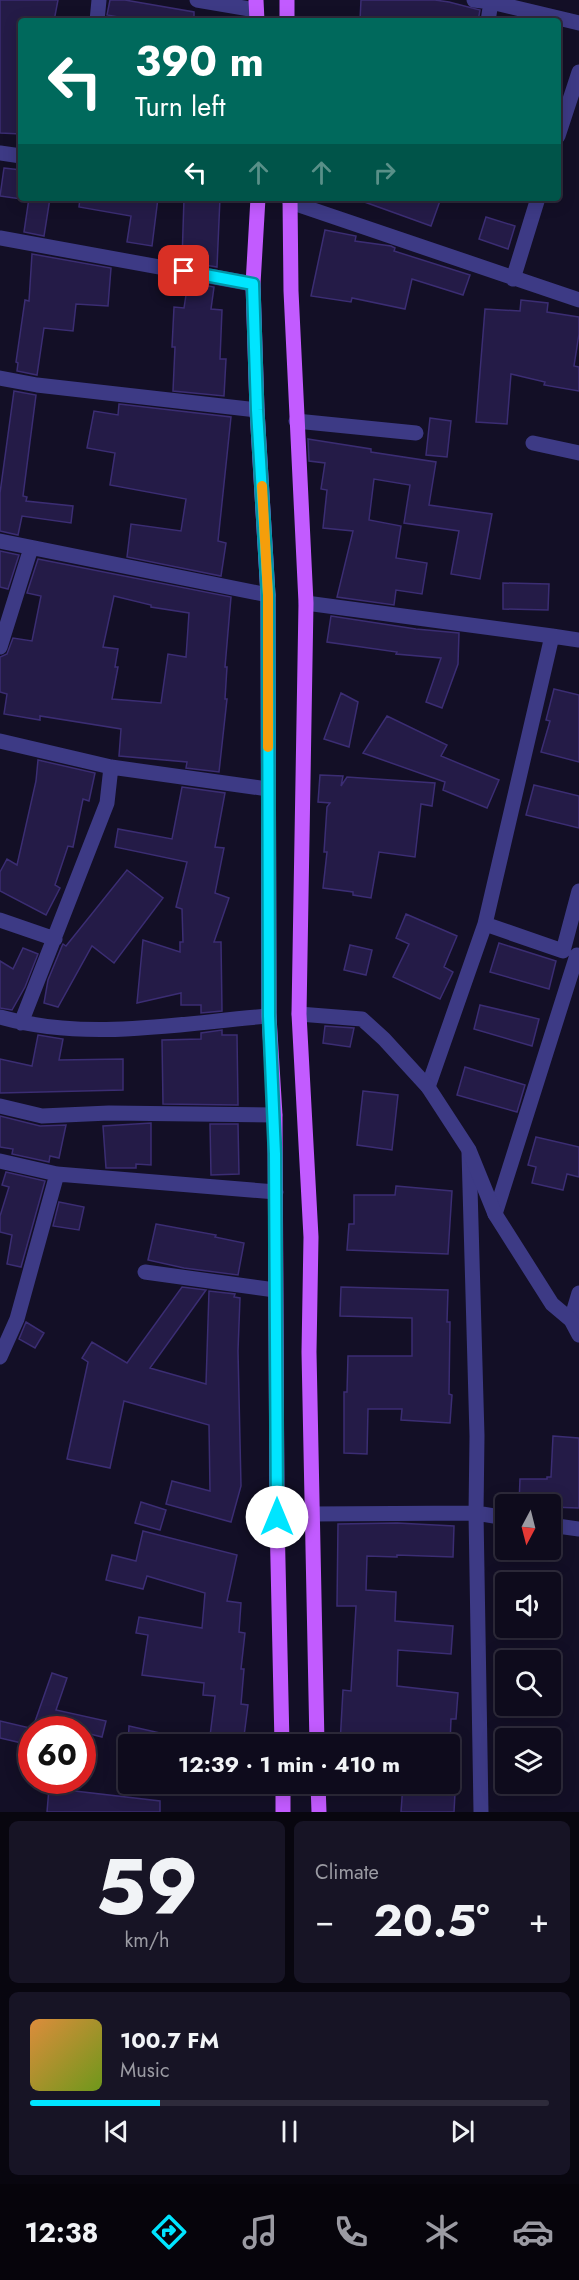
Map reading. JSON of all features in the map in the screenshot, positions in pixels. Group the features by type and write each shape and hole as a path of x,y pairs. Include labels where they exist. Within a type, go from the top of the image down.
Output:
{"main road":[{"path":"287,0 287,18"},
{"path":"255,201 253,284 257,410 268,595 269,1016 275,1115 275,1290 282,1734"},
{"path":"290,201 296,421 306,603 299,1014 311,1237 309,1352 316,1734"},
{"path":"283,1794 283,1812"},
{"path":"318,1794 319,1812"}],"street":[{"path":"97,18 99,0"},
{"path":"197,0 256,10"},
{"path":"474,0 491,1 559,18"},
{"path":"488,18 491,1"},
{"path":"561,18 579,23"},
{"path":"561,127 579,72"},
{"path":"0,153 18,156"},
{"path":"293,201 579,300"},
{"path":"513,279 537,201"},
{"path":"0,238 253,284"},
{"path":"0,378 37,385 257,410"},
{"path":"296,421 416,433"},
{"path":"533,443 579,453"},
{"path":"0,541 268,595"},
{"path":"0,647 31,548"},
{"path":"306,603 579,640"},
{"path":"428,1087 484,924 552,636"},
{"path":"0,741 111,767 268,789"},
{"path":"21,1023 107,802 111,767"},
{"path":"495,1214 573,954 579,891"},
{"path":"0,920 55,939"},
{"path":"484,924 573,954"},
{"path":"299,1014 362,1019 384,1039 428,1087 469,1150 495,1214 552,1304 571,1320 579,1335"},
{"path":"0,1017 21,1023 106,1031 269,1016"},
{"path":"0,1106 42,1116 109,1113 275,1115"},
{"path":"469,1150 477,1436 476,1513 481,1812"},
{"path":"0,1161 57,1174 276,1192"},
{"path":"2,1348 17,1319 57,1174"},
{"path":"145,1272 275,1290"},
{"path":"571,1320 579,1293"},
{"path":"312,1514 476,1513 495,1516"},
{"path":"561,1527 579,1529"}],"building":[{"path":"0,0 58,0 55,18 18,18 18,134 0,133"},
{"path":"110,0 125,0 194,12 194,18 124,18 107,15"},
{"path":"361,0 435,0 480,10 479,18 360,18"},
{"path":"4,168 18,170 18,199 0,196"},
{"path":"29,201 50,201 44,236 24,232"},
{"path":"80,201 158,201 152,246 127,242 131,216 79,207"},
{"path":"184,201 220,201 217,267 182,261"},
{"path":"362,201 440,201 431,226"},
{"path":"486,217 515,226 508,249 479,239"},
{"path":"325,230 356,236 355,241 391,246 395,248 394,251 470,275 463,295 412,279 405,309 352,298 351,302 311,296"},
{"path":"32,254 111,268 108,306 76,304 73,331 44,328 37,375 17,371 18,363 16,362 25,300 29,301"},
{"path":"188,282 214,287 211,309 222,310 220,359 226,359 224,396 173,391 174,307 184,308"},
{"path":"521,300 548,303 547,312 579,317 574,366 579,367 579,391 544,385 545,382 511,374 507,424 476,422 485,309 520,311"},
{"path":"14,391 36,395 23,496 27,497 26,501 73,506 71,523 22,516 18,535 0,531 0,493"},
{"path":"119,404 231,417 218,541 226,543 221,576 127,557 131,524 181,531 186,499 110,485 115,453 87,448 94,411 118,415"},
{"path":"430,418 451,421 447,457 426,455"},
{"path":"308,439 436,462 429,505 492,514 480,579 451,574 459,531 404,523 410,485 374,479 369,520 401,526 396,558 427,563 422,594 396,590 394,605 337,597 353,531 323,528 327,490 321,489 325,463 309,461"},
{"path":"0,551 19,555 8,589 0,587"},
{"path":"38,559 231,597 225,667 227,667 225,699 227,699 219,772 186,768 187,762 119,756 121,729 40,716 40,720 4,714 7,694 0,692 0,657 7,654 13,638 32,641 41,596 27,593","holes":["114,596 151,605 151,607 189,613 186,657 168,654 161,703 112,699 118,667 115,667 118,649 103,647"]},
{"path":"503,583 549,584 548,610 503,609"},
{"path":"331,616 459,633 458,664 442,708 426,702 441,658 396,654 397,652 327,642"},
{"path":"554,689 579,695 579,762 541,752 550,721 546,720"},
{"path":"341,693 358,702 349,747 324,739"},
{"path":"387,716 447,745 441,756 499,780 487,808 443,790 445,782 363,753"},
{"path":"38,760 95,773 89,801 83,799 73,847 68,846 55,885 60,888 46,915 0,891 0,872 7,859 17,865 36,781"},
{"path":"320,775 343,776 341,786 347,777 435,783 432,806 421,804 415,857 379,852 371,898 353,895 353,892 323,888 327,852 324,852 327,807 330,803 318,802"},
{"path":"534,785 579,796 579,828 526,815"},
{"path":"182,787 225,793 215,847 224,848 215,893 229,898 214,942 221,942 222,1011 201,1013 201,1005 181,1005 181,993 137,1003 143,940 180,952 180,942 183,942 182,909 176,907 187,862 115,847 118,829 172,839"},
{"path":"127,870 163,898 114,963 92,946 58,1007 44,1003 48,980 63,944 66,946"},
{"path":"406,914 457,936 444,967 453,972 440,999 393,977 409,944 396,938"},
{"path":"499,943 556,961 549,989 490,972"},
{"path":"350,945 372,950 366,975 344,970"},
{"path":"23,948 38,954 25,987 12,1010 0,1008 0,961 13,969"},
{"path":"480,1005 539,1019 532,1046 474,1029"},
{"path":"325,1026 354,1028 350,1047 323,1043"},
{"path":"222,1030 222,1035 237,1035 238,1105 163,1104 162,1040 201,1039 201,1033"},
{"path":"38,1035 63,1039 59,1060 123,1059 123,1090 0,1093 0,1059 32,1066"},
{"path":"465,1067 525,1085 517,1112 457,1095"},
{"path":"363,1091 398,1095 392,1150 357,1145"},
{"path":"0,1116 40,1126 66,1125 59,1158 50,1156 49,1162 12,1154 13,1149 0,1147"},
{"path":"151,1123 151,1165 136,1164 136,1168 106,1168 103,1126"},
{"path":"210,1124 238,1124 239,1174 211,1175"},
{"path":"536,1137 579,1147 579,1177 567,1174 563,1190 532,1183 536,1167 528,1165"},
{"path":"6,1172 45,1181 21,1267 7,1264 12,1235 0,1232 0,1216 9,1187 2,1185"},
{"path":"396,1186 452,1191 448,1254 347,1250 349,1224 354,1224 354,1195 395,1195"},
{"path":"59,1202 84,1207 79,1230 53,1226"},
{"path":"156,1224 216,1235 215,1237 244,1243 238,1275 184,1268 148,1260"},
{"path":"182,1287 206,1290 150,1368 206,1384 209,1291 235,1294 234,1297 240,1298 238,1351 241,1486 231,1522 166,1504 172,1481 210,1491 209,1425 124,1401 110,1468 67,1459 88,1362 82,1358 92,1342 127,1363"},
{"path":"341,1287 448,1290 449,1394 452,1395 450,1423 401,1420 402,1409 368,1409 367,1454 344,1453 344,1392 347,1392 348,1356 412,1356 412,1318 340,1316"},
{"path":"26,1322 44,1333 35,1348 19,1339"},
{"path":"553,1436 579,1438 579,1508 561,1507 561,1494 519,1494 520,1479 551,1477"},
{"path":"141,1502 166,1510 160,1530 135,1523"},
{"path":"397,1523 454,1526 453,1557 367,1556 366,1590 396,1592 395,1621 453,1626 451,1654 398,1650 397,1686 458,1693 456,1719 451,1719 450,1734 341,1734 343,1690 351,1691 356,1606 337,1606 338,1524"},
{"path":"143,1531 237,1555 227,1601 241,1603 239,1632 245,1633 241,1669 244,1669 241,1704 248,1705 244,1734 210,1734 215,1696 203,1695 204,1683 142,1675 148,1635 136,1633 139,1617 202,1628 205,1593 147,1576 143,1589 106,1580 112,1555 136,1561"},
{"path":"52,1673 67,1678 56,1710 83,1716 37,1716"},
{"path":"96,1719 106,1721 102,1737 96,1736"},
{"path":"0,1721 18,1725 18,1742 0,1738"},
{"path":"129,1726 165,1734 129,1734"},
{"path":"48,1794 96,1794 160,1801 160,1812 47,1812"},
{"path":"402,1794 455,1794 454,1812 401,1812"}],"slow traffic":[{"path":"262,486 268,595 268,747"}],"route":[{"path":"184,271 253,284 257,410 268,595 269,1016 275,1115 277,1517"}]}
